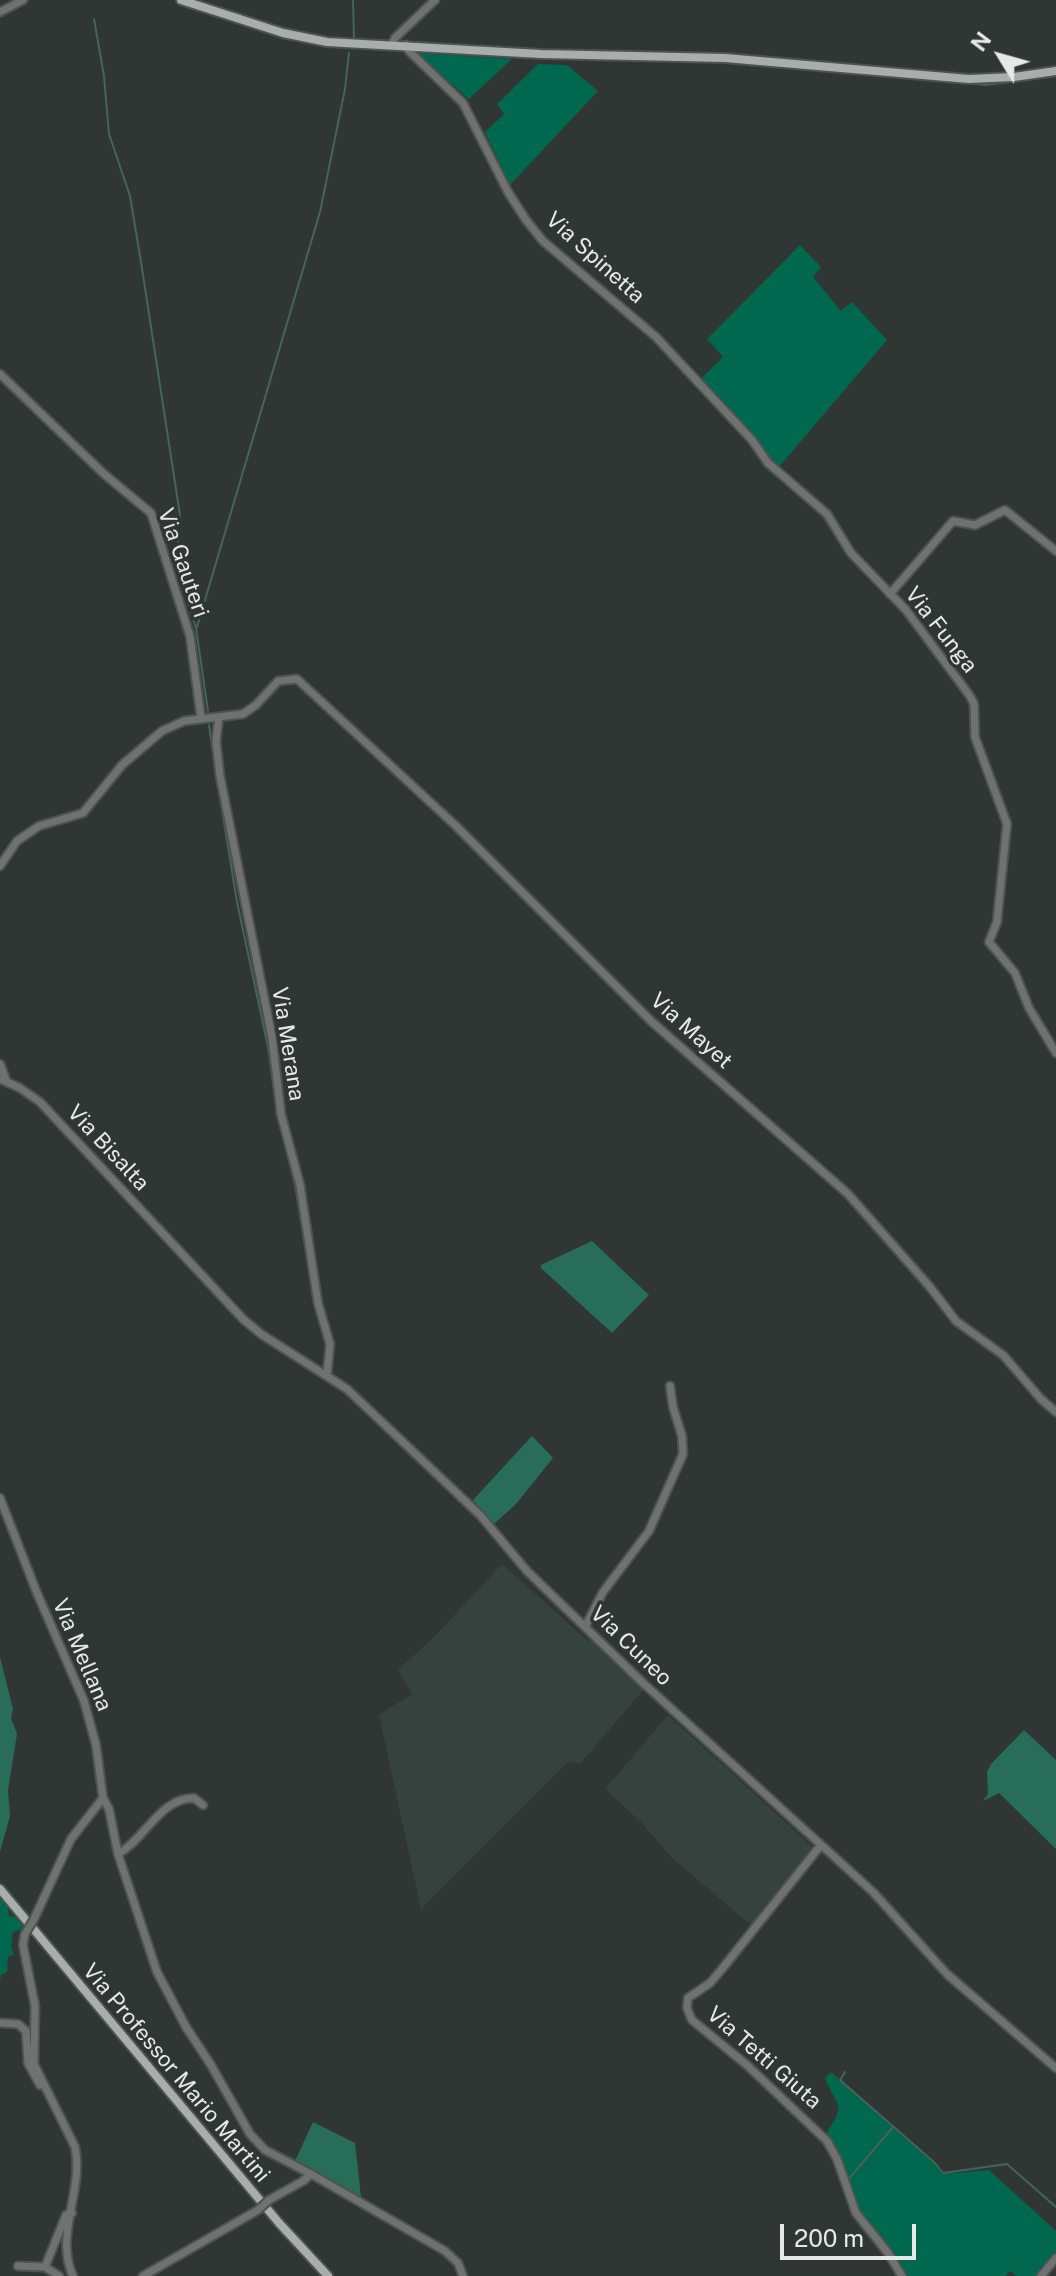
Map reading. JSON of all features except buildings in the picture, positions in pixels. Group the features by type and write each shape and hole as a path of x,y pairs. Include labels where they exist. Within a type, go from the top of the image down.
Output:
{"main road":[{"path":"181,0 305,39 327,42 541,54 757,61 969,79 1056,71"},
{"name":"Via Professor Mario Martini","path":"0,1889 279,2223 328,2276"}],"street":[{"path":"0,12 23,0"},
{"path":"392,44 435,0"},
{"name":"Via Spinetta","path":"406,45 463,103 508,192 543,241 656,337 722,409"},
{"name":"Via Gauteri","path":"0,374 104,474 151,513 190,636 201,717"},
{"name":"Via Funga","path":"722,409 752,440 768,463 832,519 851,553 940,652 973,701 975,737 1003,808 1007,832 997,922 989,942 1015,973 1029,1008 1056,1053"},
{"path":"890,594 953,521 975,525 1005,510 1056,551"},
{"name":"Via Mayet","path":"219,717 243,714 278,681 297,679 455,825 651,1021 848,1194 956,1321 1003,1355 1056,1412"},
{"path":"0,866 17,841 39,826 83,813 122,765 152,738 176,724 201,717 219,717"},
{"name":"Via Merana","path":"219,717 216,741 220,776 272,1037 281,1114 300,1185 318,1303 330,1344 327,1375"},
{"path":"0,1064 3,1080"},
{"name":"Via Bisalta","path":"3,1080 40,1102 181,1253"},
{"name":"Via Cuneo","path":"181,1253 252,1327 347,1389 463,1498 527,1571 585,1627 711,1747 873,1892 947,1974 1056,2068"},
{"path":"585,1627 603,1592 649,1531 683,1454 670,1386"},
{"name":"Via Mellana","path":"0,1498 84,1701 96,1745 103,1798 109,1809 118,1854 157,1972 186,2027 250,2134 265,2150 445,2251 458,2263 463,2276"},
{"path":"73,2276 65,2256 77,2180 77,2156 34,2064 35,2006 23,1945 25,1934 71,1839 103,1798"},
{"path":"118,1854 175,1801 194,1798 203,1805"},
{"name":"Via Tetti Giuta","path":"821,1845 710,1983 688,1998 687,2008 692,2020 748,2066 823,2136 837,2159 856,2213 902,2276"},
{"path":"0,2023 18,2024 26,2031 28,2063 33,2075 50,2095"},
{"path":"143,2276 155,2273 311,2174"},
{"path":"45,2267 66,2215 72,2213"},
{"path":"1041,2276 1056,2258"},
{"path":"18,2266 45,2267 59,2276"}],"shaded area":[{"path":"502,1564 588,1641 591,1639 644,1689 580,1764 569,1761 421,1909 379,1715 412,1694 398,1670 434,1637"},
{"path":"668,1715 815,1849 753,1927 671,1857 640,1821 605,1789"}],"green space":[{"path":"416,53 512,59 469,99"},
{"path":"538,64 567,65 598,91 510,185 485,132 504,114 497,104"},
{"path":"800,245 821,267 813,277 841,311 852,302 887,340 779,467 700,380 723,357 707,339"},
{"path":"592,1241 649,1295 612,1333 541,1268 541,1265"},
{"path":"532,1436 553,1458 516,1504 494,1524 473,1500"},
{"path":"0,1657 13,1709 11,1718 17,1734 8,1790 10,1816 0,1852"},
{"path":"1024,1730 1056,1760 1056,1849 999,1793 983,1801 988,1794 987,1772 991,1764"},
{"path":"0,1894 10,1907 9,1916 16,1917 25,1928 13,1932 11,1947 14,1954 8,1957 7,1972 1,1975 0,1981"},
{"path":"831,2072 892,2127 847,2181 825,2135 838,2111 825,2078"},
{"path":"313,2122 355,2143 361,2197 295,2161"},
{"path":"893,2128 935,2164 942,2174 989,2170 1056,2231 1056,2252 1036,2276 1016,2276 1010,2271 1006,2276 903,2276 860,2216 848,2182"}],"waterway":[{"path":"353,0 354,39"},
{"path":"94,19 104,76 109,134 130,196 141,262 180,515 176,534 185,566 187,601 196,628 208,711"},
{"path":"197,627 320,212 345,89 349,53"},
{"path":"547,58 584,59"},
{"path":"949,81 986,85 1056,76"},
{"path":"209,725 215,767"},
{"path":"218,785 277,1109"},
{"path":"278,1116 295,1185 306,1250"},
{"path":"315,1304 324,1336"},
{"path":"845,2072 840,2080 943,2173 1007,2164 1056,2207"},
{"path":"848,2180 893,2127"}]}
